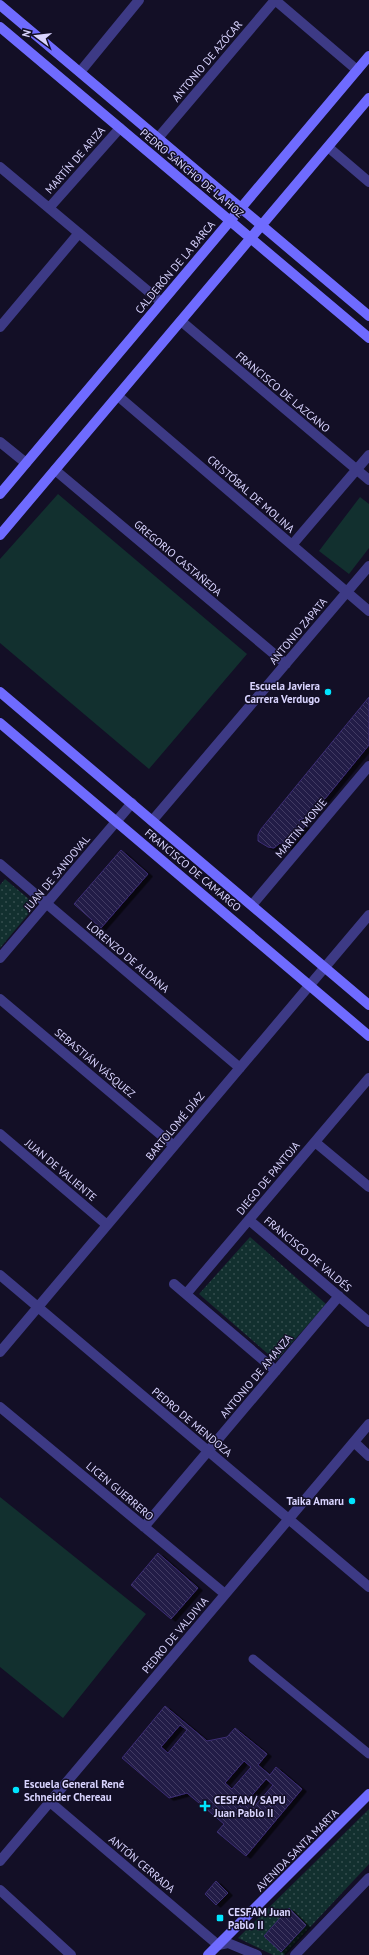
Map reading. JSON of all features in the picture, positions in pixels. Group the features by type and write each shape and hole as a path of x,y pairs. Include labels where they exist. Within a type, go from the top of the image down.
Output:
{"street":[{"path":"80,72 140,0"},
{"path":"275,0 358,70"},
{"name":"ANTONIO DE AZÓCAR","path":"158,138 275,0"},
{"name":"PEDRO SANCHO DE LA HOZ","path":"0,5 369,316"},
{"name":"PEDRO SANCHO DE LA HOZ","path":"0,27 369,338"},
{"name":"CALDERÓN DE LA BARCA","path":"0,494 369,56"},
{"path":"0,535 369,98"},
{"name":"MARTÍN DE ARIZA","path":"49,208 120,128"},
{"path":"328,147 369,182"},
{"path":"0,167 162,302"},
{"path":"0,327 79,233"},
{"name":"FRANCISCO DE LAZCANO","path":"181,321 369,480"},
{"name":"CRISTÓBAL DE MOLINA","path":"118,396 369,611"},
{"path":"0,442 26,463"},
{"path":"292,545 369,455"},
{"name":"GREGORIO CASTAÑEDA","path":"55,470 286,664"},
{"name":"ANTONIO ZAPATA","path":"152,821 369,566"},
{"name":"FRANCISCO DE CAMARGO","path":"0,692 369,1005"},
{"name":"FRANCISCO DE CAMARGO","path":"0,723 369,1036"},
{"name":"MARTIN MONJE","path":"252,905 369,766"},
{"name":"JUAN DE SANDOVAL","path":"0,958 132,803"},
{"name":"LORENZO DE ALDANA","path":"0,864 240,1068"},
{"name":"BARTOLOMÉ DÍAZ","path":"0,1352 369,916"},
{"name":"SEBASTIÁN VÁSQUEZ","path":"0,999 174,1146"},
{"name":"DIEGO DE PANTOJA","path":"186,1294 369,1078"},
{"name":"JUAN DE VALIENTE","path":"0,1134 108,1225"},
{"path":"315,1142 369,1187"},
{"name":"FRANCISCO DE VALDÉS","path":"249,1220 369,1322"},
{"name":"PEDRO DE MENDOZA","path":"0,1275 369,1587"},
{"path":"174,1284 276,1371"},
{"name":"ANTONIO DE AMANZA","path":"144,1526 339,1296"},
{"name":"LICEN GUERRERO","path":"0,1406 225,1594"},
{"name":"PEDRO DE VALDIVIA","path":"0,1861 369,1424"},
{"path":"354,1442 369,1456"},
{"name":"AVENIDA SANTA MARTA","path":"208,1955 369,1794"},
{"name":"ANTÓN CERRADA","path":"50,1802 218,1945"},
{"path":"295,1955 369,1878"},
{"path":"0,1890 71,1955"},
{"path":"218,1945 228,1943 257,1955"}],"lane":[{"path":"253,1659 369,1754"}],"green space":[{"path":"58,494 247,654 149,769 0,643 0,559"},
{"path":"360,497 369,504 369,548 349,574 319,551"},
{"path":"5,879 36,905 0,948 0,885"},
{"path":"250,1237 326,1304 276,1361 199,1294"},
{"path":"0,1497 146,1614 63,1718 0,1667"},
{"path":"369,1809 369,1864 284,1955 273,1955 238,1938"}],"building":[{"path":"369,697 369,745 311,816 299,820 305,826 288,847 280,843 274,848 268,847 258,841 258,835 261,829"},
{"path":"121,850 148,874 101,928 74,904"},
{"path":"158,1553 198,1588 171,1619 131,1585"},
{"path":"165,1706 207,1741 227,1737 235,1728 267,1754 258,1765 270,1775 276,1767 302,1789 246,1856 217,1832 224,1824 187,1793 169,1798 122,1758","holes":["180,1725 187,1730 168,1753 161,1747","244,1761 251,1767 232,1789 225,1783","266,1779 273,1785 254,1807 247,1801"]},
{"path":"216,1881 228,1893 216,1905 205,1894"},
{"path":"289,1908 306,1925 281,1952 264,1936"}],"place":[{"name":"Escuela Javiera Carrera Verdugo","path":"328,692"},
{"name":"Taika Amaru","path":"352,1501"},
{"name":"Escuela General René Schneider Chereau","path":"16,1790"},
{"name":"CESFAM/ SAPU Juan Pablo II","path":"205,1806"},
{"name":"CESFAM Juan Pablo II","path":"220,1918"}]}
